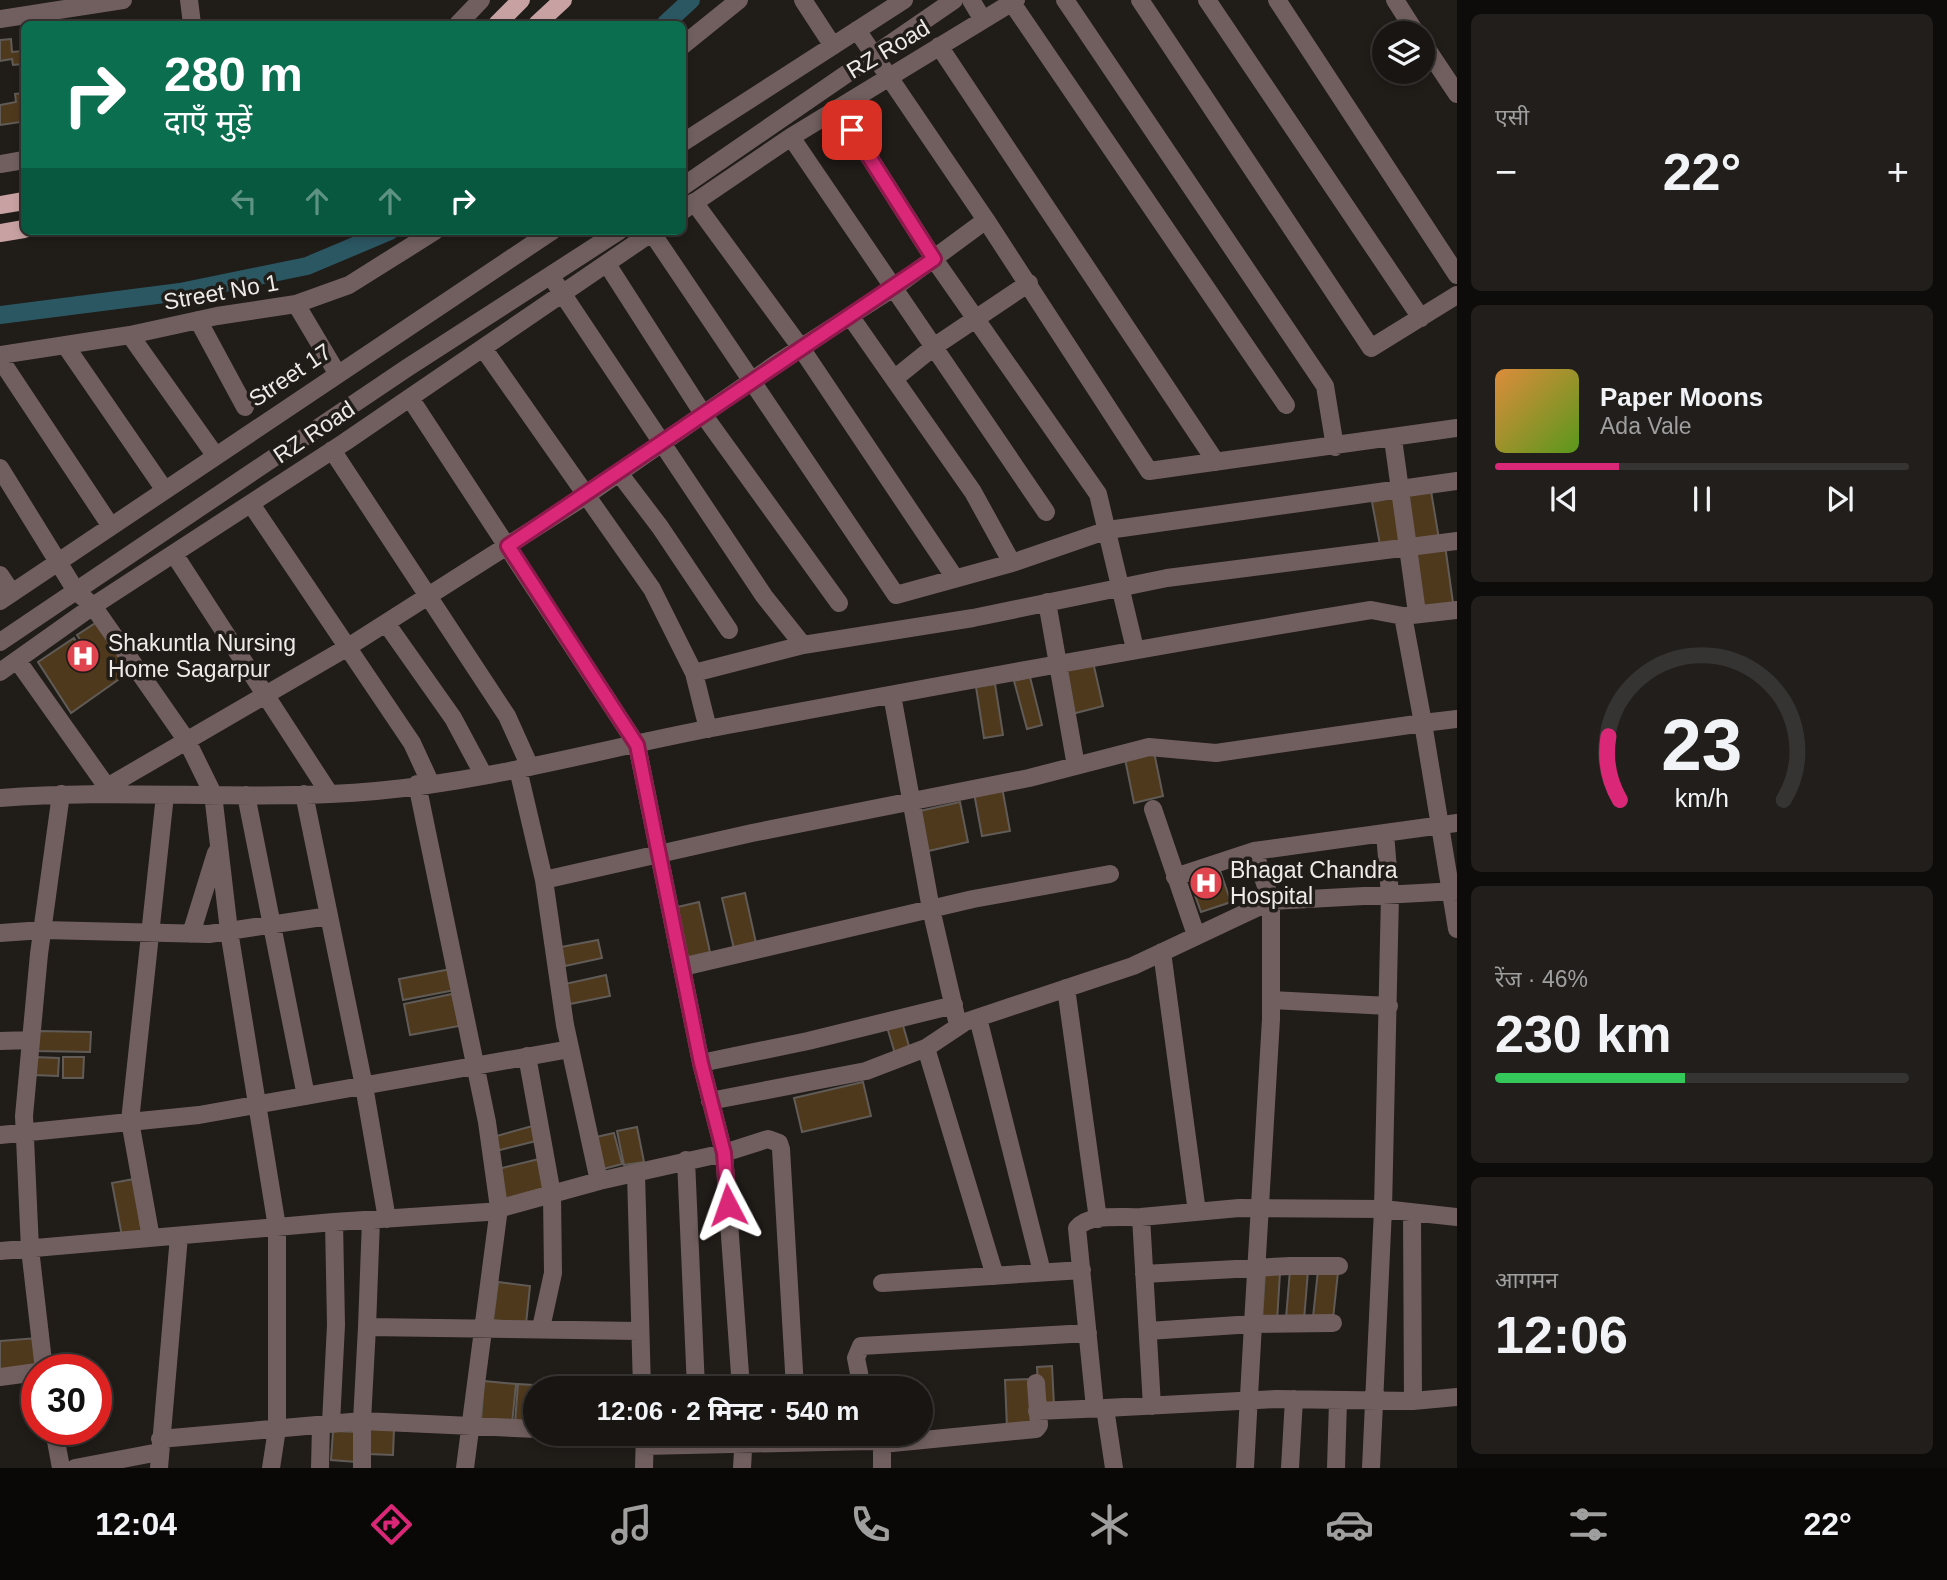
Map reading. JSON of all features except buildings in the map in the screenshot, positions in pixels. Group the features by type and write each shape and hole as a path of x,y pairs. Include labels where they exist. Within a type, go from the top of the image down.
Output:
{"main road":[{"path":"500,21 521,0"},
{"path":"540,21 562,0"},
{"path":"0,205 21,202"},
{"path":"0,233 21,230"}],"street":[{"path":"0,19 123,0"},
{"path":"189,0 192,21"},
{"path":"461,21 481,0"},
{"path":"686,43 739,0"},
{"path":"803,0 833,46"},
{"path":"686,140 904,0"},
{"path":"686,184 954,0"},
{"path":"971,0 983,20"},
{"path":"1065,0 1325,386 1335,447"},
{"path":"1140,0 1371,348 1457,295"},
{"path":"1207,0 1421,318"},
{"path":"1277,0 1457,275"},
{"path":"1395,0 1408,21"},
{"path":"1014,1 1286,405"},
{"name":"RZ Road","path":"688,207 791,137 1014,1"},
{"path":"857,30 1028,283 1149,471 1457,428"},
{"path":"939,46 1216,462"},
{"path":"1435,61 1457,94"},
{"path":"838,108 934,259 1098,494 1135,649"},
{"path":"791,137 1046,512"},
{"path":"0,164 21,160"},
{"path":"688,207 801,348 954,578"},
{"path":"101,791 348,647 508,546 895,287 986,220"},
{"name":"Street No 1","path":"0,357 296,304 349,285 429,235"},
{"name":"Street 17","path":"6,597 546,235"},
{"path":"0,642 613,235"},
{"name":"RZ Road","path":"0,672 93,606 410,398 649,235"},
{"path":"655,235 896,595 1012,564 1108,530 1457,481"},
{"path":"607,264 705,416 839,603"},
{"path":"552,274 561,295 661,444 764,596 803,645"},
{"path":"894,379 935,346 1028,283"},
{"path":"296,304 337,373"},
{"path":"850,316 973,492 1012,564"},
{"path":"198,320 245,407"},
{"path":"130,335 215,455"},
{"path":"65,345 164,489"},
{"path":"483,348 652,589 694,673 708,729"},
{"path":"0,357 110,525"},
{"path":"410,398 637,745 701,1063 724,1153 740,1376"},
{"path":"1393,439 1398,489 1409,547 1410,614 1423,723 1448,824 1457,929"},
{"path":"332,450 426,598 507,716 524,768 570,1049 599,1181"},
{"path":"0,468 76,591 93,606 187,741 213,794 229,931 277,1227 277,1429 271,1468"},
{"path":"619,473 660,527 729,631"},
{"path":"251,504 412,743 424,783 474,1066 487,1122 499,1208 486,1327 465,1468"},
{"path":"694,673 803,645 1167,578 1457,541"},
{"path":"174,554 329,793"},
{"path":"0,575 6,597"},
{"path":"1047,602 1076,766"},
{"path":"3,794 101,791 165,795 246,795 378,791 524,768 708,729 1135,649 1371,610 1410,614 1457,610"},
{"path":"386,623 453,718 482,774"},
{"path":"17,660 101,791"},
{"path":"892,695 931,909 958,1025"},
{"path":"544,880 1076,766 1149,747 1216,753 1457,719"},
{"path":"42,1354 30,1249 24,1134 31,1040 61,794"},
{"path":"304,794 364,1086 379,1219 367,1327 362,1468"},
{"path":"152,1238 130,1121 165,795"},
{"path":"246,795 306,1096"},
{"path":"1153,809 1196,935"},
{"path":"1175,877 1254,852 1448,824"},
{"path":"1371,1468 1389,1006 1390,895 1385,833"},
{"path":"191,934 219,845"},
{"path":"1245,1468 1259,1267 1259,1209 1270,1000 1271,901 1254,852"},
{"path":"683,967 931,909 1110,874"},
{"path":"710,1101 866,1071 926,1048 958,1025 1133,966 1271,901 1454,892"},
{"path":"0,933 43,930 191,934 329,916"},
{"path":"1162,952 1197,1212"},
{"path":"1066,988 1098,1219"},
{"path":"1270,1000 1389,1006"},
{"path":"701,1063 808,1041 954,1005"},
{"path":"978,1018 1042,1272"},
{"path":"0,1041 31,1040"},
{"path":"926,1048 995,1276"},
{"path":"0,1135 199,1115 570,1049"},
{"path":"527,1056 552,1194 553,1273 541,1328"},
{"path":"0,1251 334,1222 487,1212 599,1181 724,1153 768,1139 779,1143 781,1149 794,1376"},
{"path":"686,1160 695,1376"},
{"path":"636,1174 641,1376"},
{"path":"1114,1468 1100,1408 1088,1333 1077,1228 1082,1223 1098,1219 1259,1209 1383,1209 1457,1217"},
{"path":"1412,1213 1413,1401"},
{"path":"1141,1217 1152,1406"},
{"path":"320,1468 336,1325 334,1222"},
{"path":"159,1453 179,1236"},
{"path":"1144,1274 1259,1267 1339,1266"},
{"path":"882,1283 1082,1270"},
{"path":"1148,1331 1253,1324 1333,1323"},
{"path":"367,1327 639,1331"},
{"path":"860,1376 856,1358 861,1346 1088,1333"},
{"path":"0,1377 21,1374"},
{"path":"933,1436 1036,1429 1039,1425 1036,1382"},
{"path":"1037,1411 1294,1399 1413,1401 1457,1396"},
{"path":"1290,1468 1294,1399"},
{"path":"1336,1468 1338,1401"},
{"path":"75,1468 277,1429 326,1424 362,1421 523,1429"},
{"path":"57,1445 61,1468"},
{"path":"644,1446 644,1468"},
{"path":"742,1468 744,1446"},
{"path":"876,1446 882,1468"}],"waterway":[{"path":"668,21 691,0"},
{"path":"0,315 180,292 307,266 381,235"}],"place":[{"name":"Shakuntla Nursing Home Sagarpur","path":"83,656"},
{"name":"Bhagat Chandra Hospital","path":"1206,883"}],"route":[{"path":"728,1205 724,1153 701,1063 637,745 508,546 705,416 780,361 934,259 852,130"}]}
